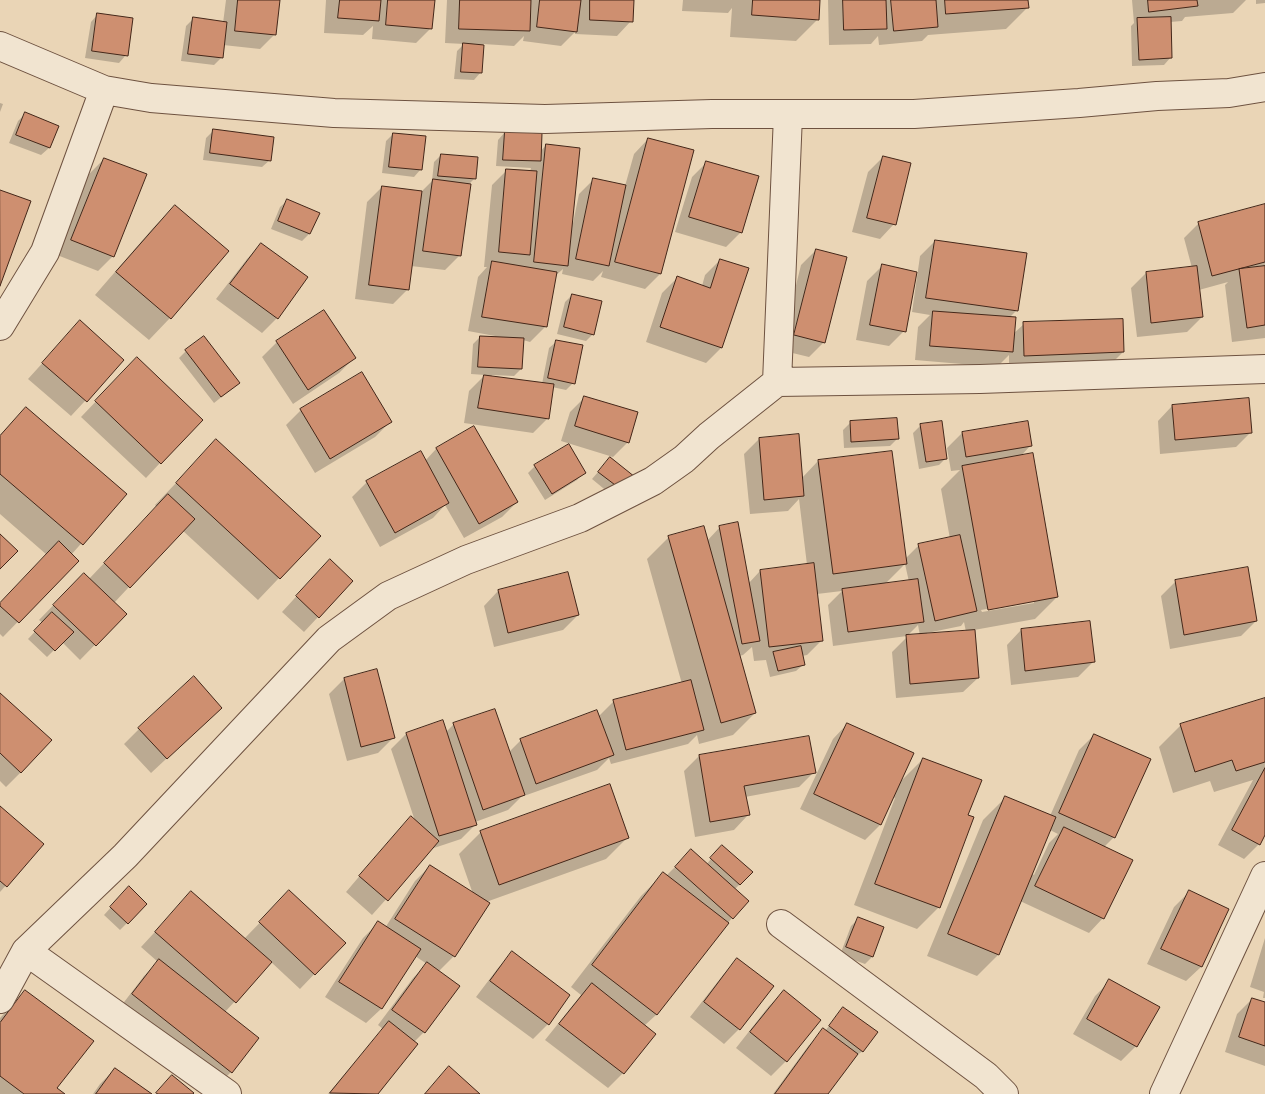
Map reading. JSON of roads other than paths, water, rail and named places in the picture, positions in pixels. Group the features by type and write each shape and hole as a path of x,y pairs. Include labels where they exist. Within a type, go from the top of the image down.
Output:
{"street":[{"path":"0,46 104,90 151,98 344,113 545,119 712,114 914,114 1157,96 1229,93 1265,87"},
{"path":"0,326 45,252 104,90"},
{"path":"777,382 788,115"},
{"path":"0,999 26,951 125,856 329,640 388,596 466,560 580,518 653,481 777,382 980,379 1265,369"},
{"path":"1164,1094 1265,876"},
{"path":"781,924 986,1076 1004,1094"},
{"path":"26,951 227,1094"}]}
